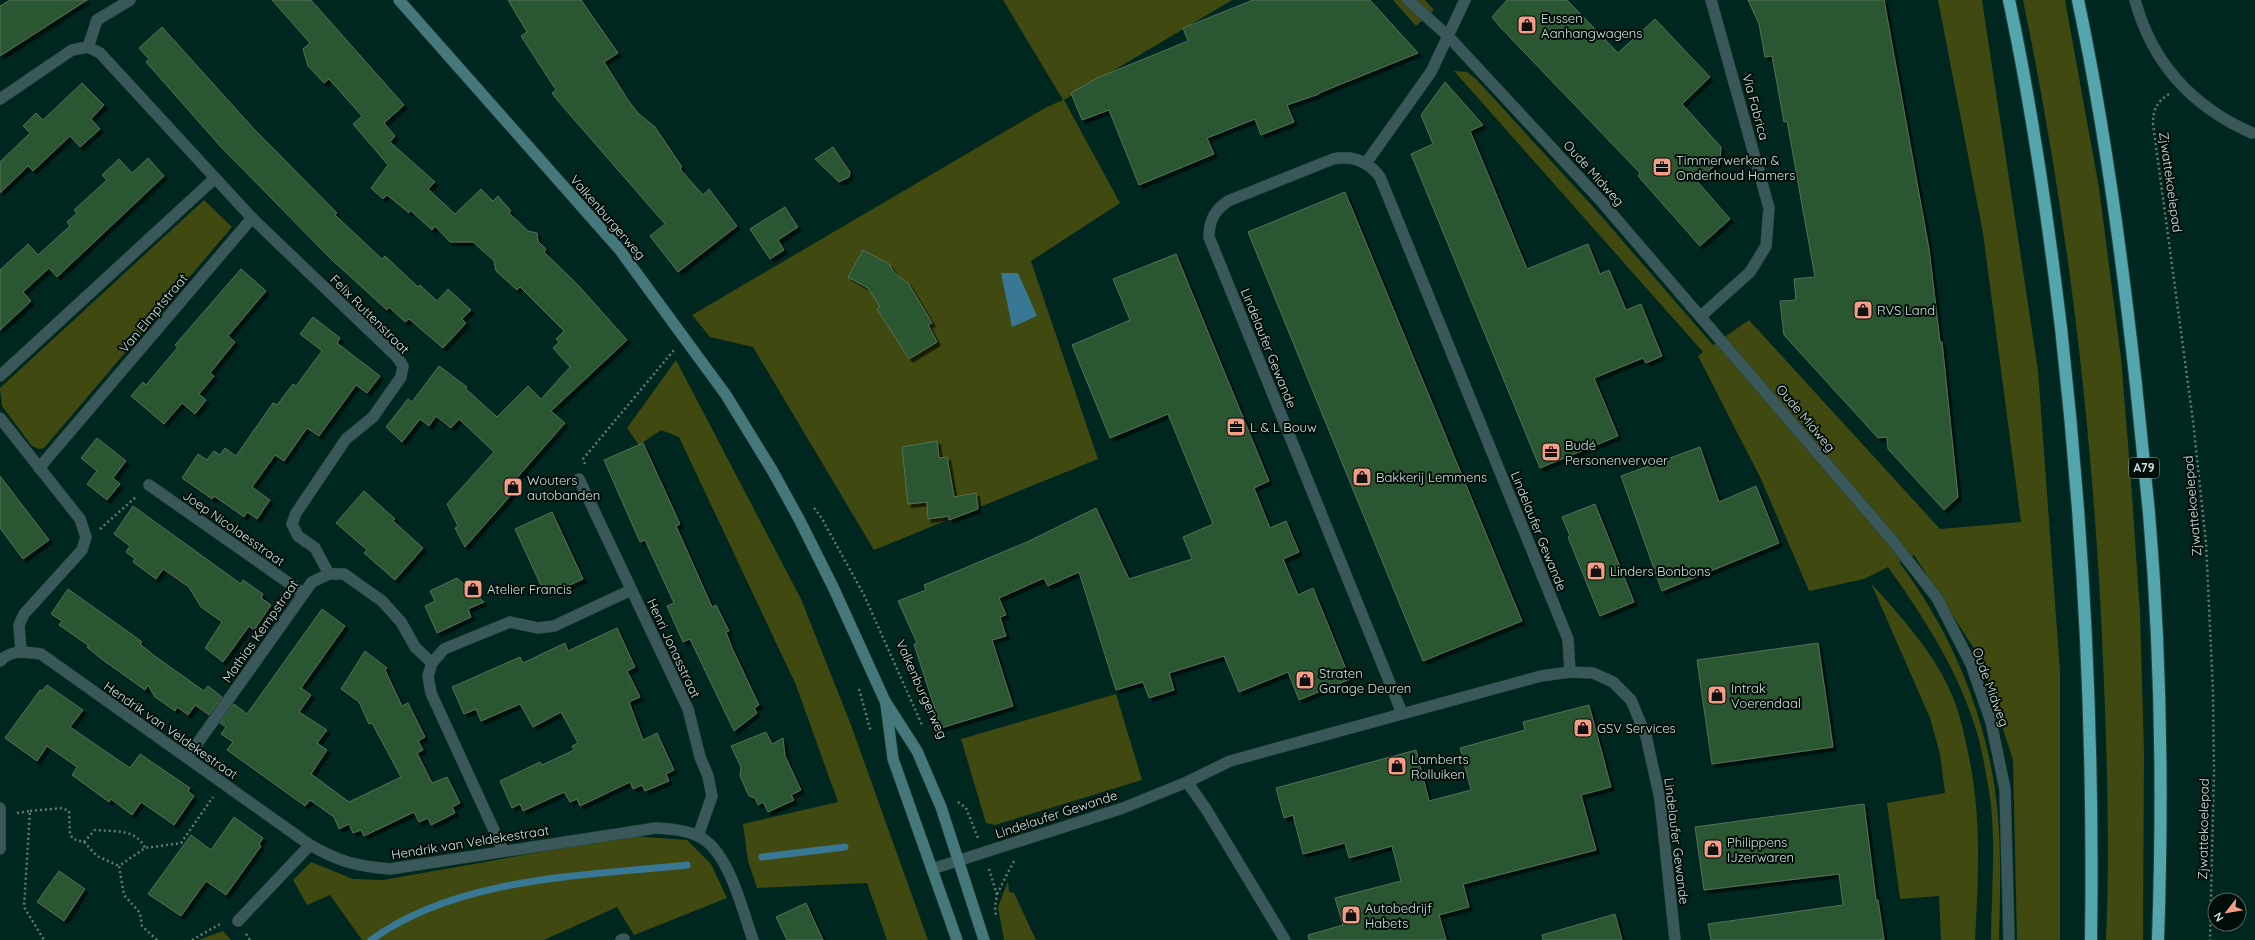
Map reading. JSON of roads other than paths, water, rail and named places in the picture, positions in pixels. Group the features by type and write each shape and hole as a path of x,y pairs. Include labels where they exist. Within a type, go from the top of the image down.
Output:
{"highway":[{"path":"2009,0 2051,245 2071,414 2087,633 2092,865 2091,940"},
{"name":"A79","path":"2078,0 2096,91 2123,272 2149,513 2158,695 2161,830 2158,940"}],"main road":[{"name":"Valkenburgerweg","path":"399,0 619,249 726,396 772,470 834,589 885,701 917,751 941,807 984,940"},
{"name":"Valkenburgerweg","path":"885,701 893,760 957,940"}],"street":[{"path":"88,47 97,20 130,0"},
{"name":"Oude Midweg","path":"1408,0 1448,36 1601,201 1906,557 1937,598 1971,664 1991,722 2005,788 2009,940"},
{"path":"1366,163 1431,72 1465,0"},
{"name":"Via Fabrica","path":"1701,316 1750,272 1766,246 1769,208 1711,0"},
{"path":"2135,0 2142,22 2153,47 2180,85 2217,116 2252,133"},
{"path":"0,99 72,50 88,47 100,53 214,179 252,218"},
{"name":"Lindelaufer Gewande","path":"1402,713 1209,236 1211,219 1221,206 1228,201 1333,159 1350,158 1366,163 1374,169 1384,186 1568,639 1570,672"},
{"path":"0,376 214,179"},
{"name":"Van Elmptstraat","path":"39,468 252,218"},
{"name":"Felix Ruttenstraat","path":"252,218 397,357 403,366 401,377 374,416 346,439 296,513 292,524 298,536 315,548 329,574"},
{"path":"0,418 80,519 86,537 82,550 24,614 19,625 21,651 4,657 0,661"},
{"name":"Henri Jonasstraat","path":"579,478 688,709 700,757 708,776 712,796 698,836"},
{"name":"Joep Nicolaesstraat","path":"149,485 304,593"},
{"path":"329,574 344,574 382,601 401,622 415,647 432,663"},
{"name":"Mathias Kempstraat","path":"187,758 312,582 329,574"},
{"path":"503,850 431,693 428,676 432,663 444,650 510,622 538,628 554,626 631,590"},
{"name":"Hendrik van Veldekestraat","path":"21,651 41,654 310,846 334,859 358,866 390,869 503,850 656,828 678,830 698,836 711,845 724,862 753,940"},
{"name":"Lindelaufer Gewande","path":"932,869 1123,808 1187,782 1230,761 1541,676 1570,672 1593,673 1613,682 1631,700 1647,743 1660,799 1675,940"},
{"path":"1187,782 1206,809 1285,940"},
{"path":"0,808 0,849"},
{"path":"238,921 310,846"}],"water":[{"path":"1001,273 1018,273 1037,316 1012,327"}],"waterway":[{"path":"762,857 845,847"},
{"path":"371,940 405,919 442,903 482,891 564,877 687,865"}],"place":[{"name":"Eussen Aanhangwagens","path":"1527,25"},
{"name":"Timmerwerken & Onderhoud Hamers","path":"1662,167"},
{"name":"RVS Land","path":"1863,310"},
{"name":"L & L Bouw","path":"1236,427"},
{"name":"Budé Personenvervoer","path":"1551,452"},
{"name":"Bakkerij Lemmens","path":"1362,477"},
{"name":"Wouters autobanden","path":"513,487"},
{"name":"Linders Bonbons","path":"1596,571"},
{"name":"Atelier Francis","path":"473,589"},
{"name":"Straten Garage Deuren","path":"1305,680"},
{"name":"Intrak Voerendaal","path":"1717,695"},
{"name":"GSV Services","path":"1583,728"},
{"name":"Lamberts Rolluiken","path":"1397,766"},
{"name":"Philippens IJzerwaren","path":"1713,849"},
{"name":"Autobedrijf Habets","path":"1351,915"}]}
